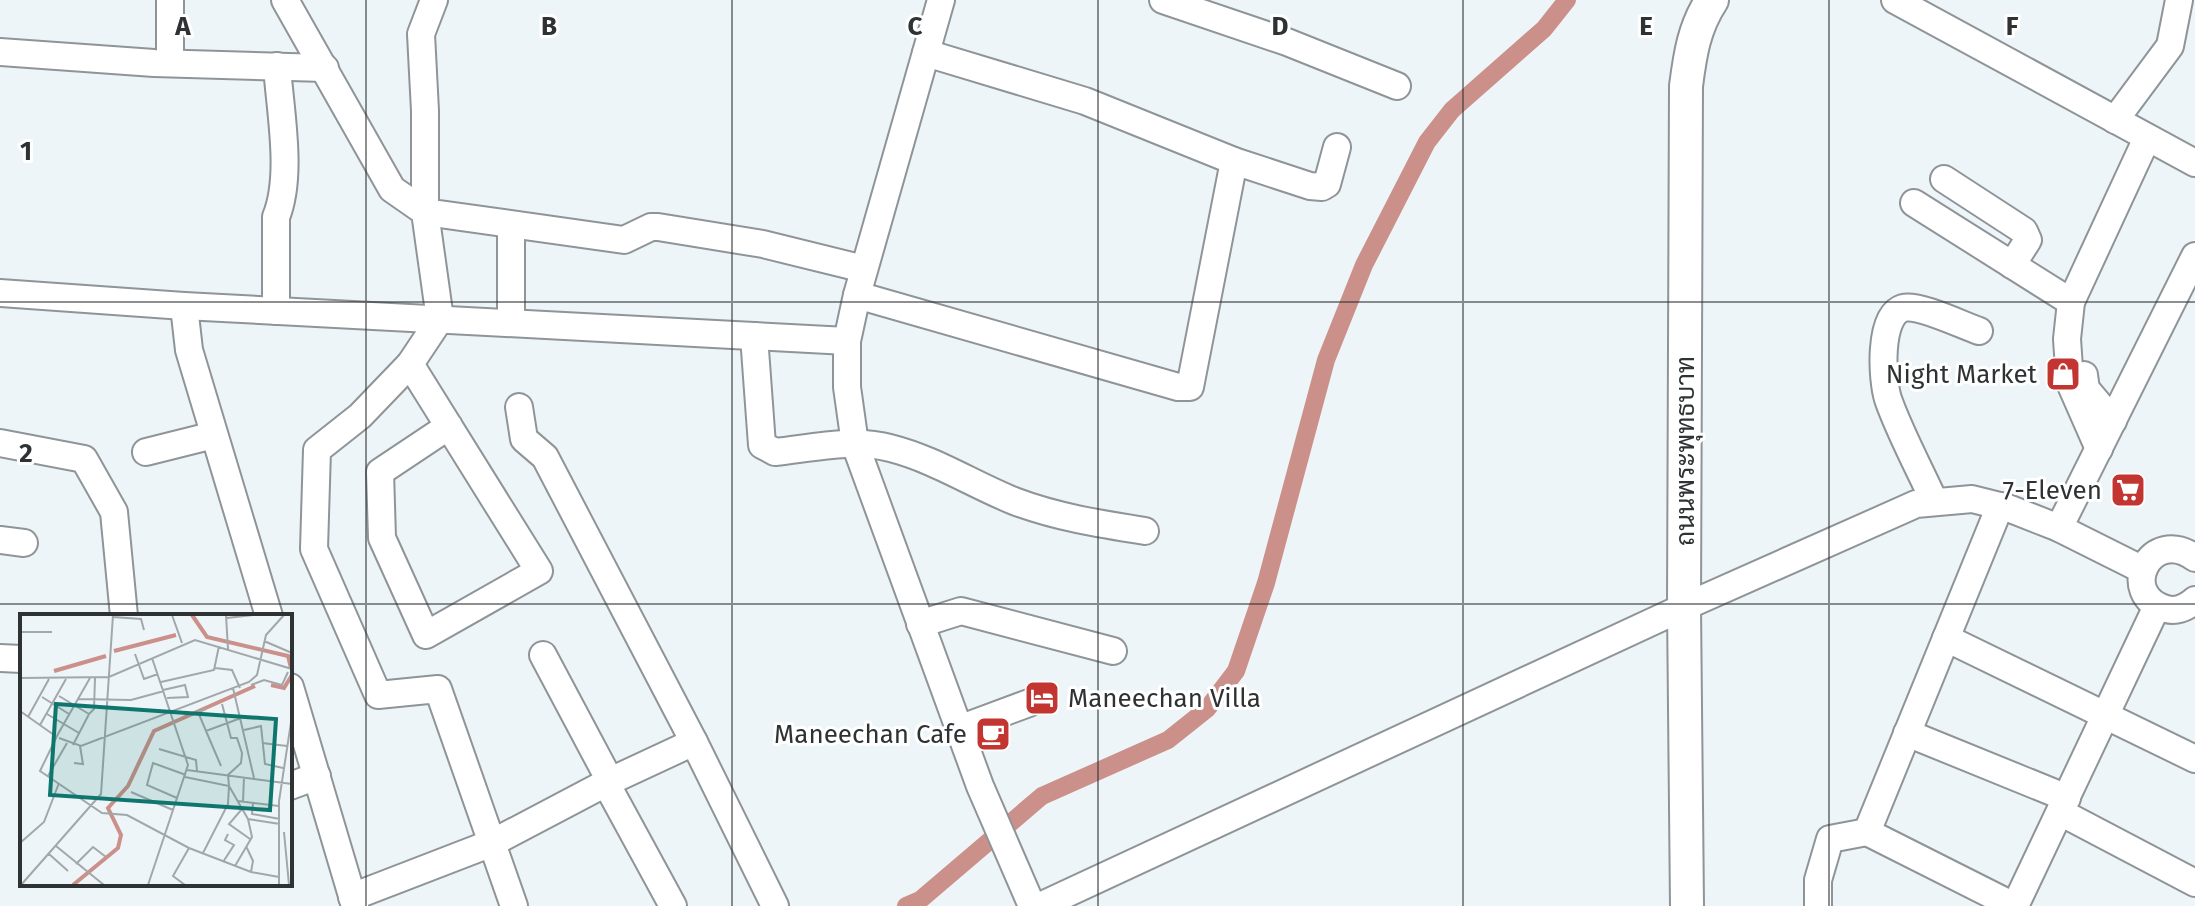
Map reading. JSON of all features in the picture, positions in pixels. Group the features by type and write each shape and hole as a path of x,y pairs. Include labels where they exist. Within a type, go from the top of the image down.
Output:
{"main road":[{"name":"ถนนพระพุทธบาท","path":"1687,906 1684,607 1686,86 1691,45 1712,0"}],"street":[{"path":"170,0 170,63"},
{"path":"285,0 392,189 425,212 624,240 651,227 658,227 763,244 864,269"},
{"path":"434,0 421,34 425,212 440,319 410,364 360,416 317,450 314,549 378,695 438,689 514,906"},
{"path":"941,0 857,295 847,341 847,387 855,444 980,786 1032,906"},
{"path":"1163,0 1287,42 1397,86"},
{"path":"1895,0 2195,163"},
{"path":"2115,120 2170,46 2179,0"},
{"path":"0,52 170,63 325,68"},
{"path":"926,53 1085,101 1234,161 1310,186 1327,184 1337,147"},
{"path":"276,311 276,217 281,205 283,181 277,66"},
{"path":"2099,449 2070,383 2067,339 2071,302 2153,141"},
{"path":"2113,421 2086,389 2076,308 2153,141"},
{"path":"857,295 1178,387 1190,387 1234,161"},
{"path":"1944,179 2024,231 2028,240 2012,265"},
{"path":"1914,203 2071,302"},
{"path":"511,225 511,323"},
{"path":"2059,528 2195,256"},
{"path":"0,293 184,306 847,341"},
{"path":"184,306 189,350 268,614"},
{"path":"1934,501 1888,398 1885,328 1892,314 1914,308 1979,331"},
{"path":"754,336 762,445 775,452 855,444 888,447 961,474 1012,500 1064,517 1145,531"},
{"path":"410,364 449,426 539,571 426,635 382,538 380,472 449,426"},
{"path":"519,407 524,439 545,457 694,742 775,906"},
{"path":"146,452 214,435"},
{"path":"0,443 84,459 114,512 124,614"},
{"path":"1040,906 1684,607 1916,504 1972,499 2000,506 2059,528 2143,570"},
{"path":"1867,832 2000,506"},
{"path":"2192,547 2158,552 2143,570 2142,586 2157,606 2172,610 2183,609 2195,600"},
{"path":"1818,906 1818,880 1830,839 1867,832 2014,906 2157,606"},
{"path":"920,624 961,611 1113,651"},
{"path":"1946,638 2195,759"},
{"path":"543,655 673,906"},
{"path":"0,658 20,659"},
{"path":"292,694 354,902 492,843 608,782 694,742"},
{"path":"959,729 1029,703"},
{"path":"1907,733 2064,805 2195,883"},
{"path":"292,785 317,776"}],"waterway":[{"path":"906,906 920,900 1042,796 1168,740 1207,709 1236,671 1266,583 1326,360 1364,265 1427,142 1452,110 1544,29 1567,0"}],"place":[{"name":"Night Market","path":"2063,374"},
{"name":"7-Eleven","path":"2128,490"},
{"name":"Maneechan Villa","path":"1042,698"},
{"name":"Maneechan Cafe","path":"993,734"}]}
